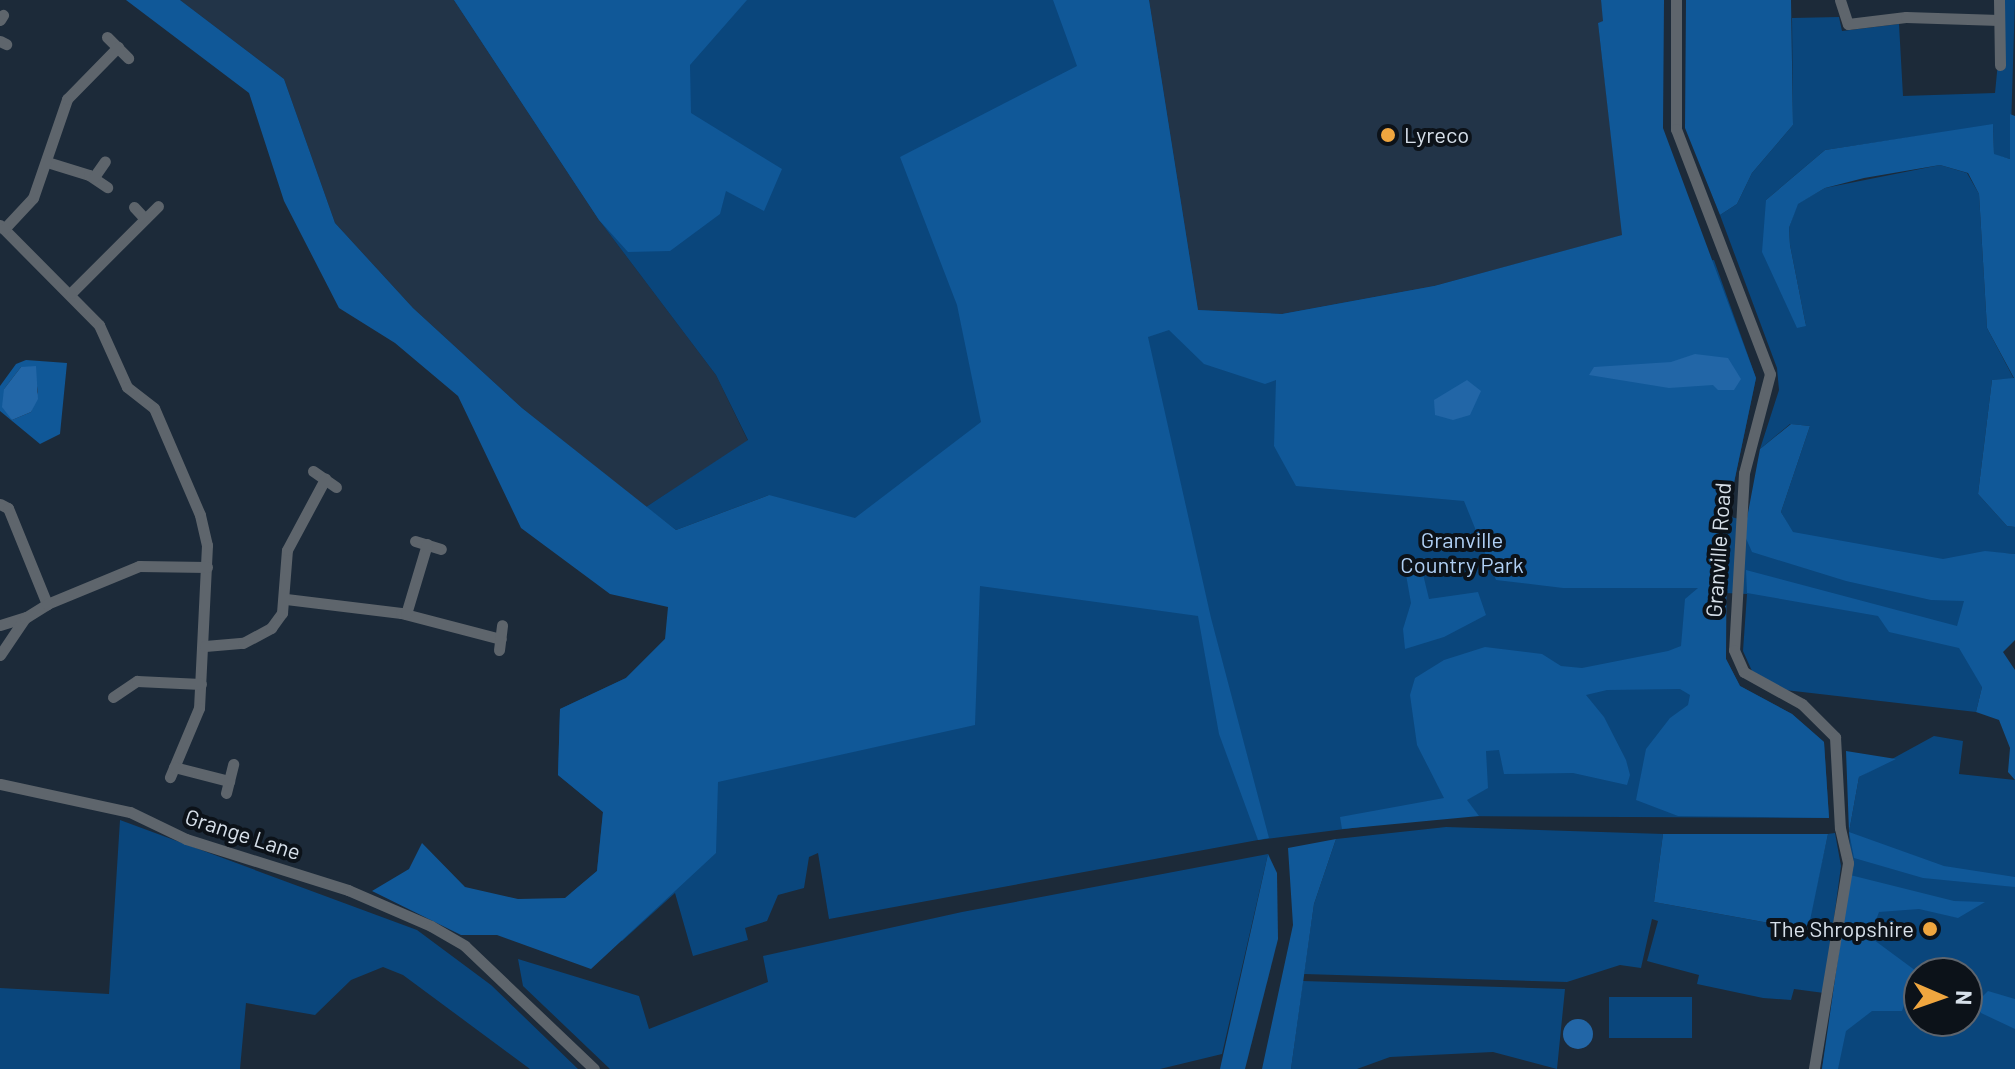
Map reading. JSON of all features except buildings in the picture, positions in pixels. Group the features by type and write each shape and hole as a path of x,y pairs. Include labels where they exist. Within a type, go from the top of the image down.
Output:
{"street":[{"name":"Granville Road","path":"1676,0 1676,129 1770,374 1744,473 1734,650 1744,672 1802,704 1835,737 1840,828 1848,863 1814,1069"},
{"path":"1840,0 1848,24 1906,17 1999,20"},
{"path":"1999,0 2000,65"},
{"path":"107,37 128,58"},
{"path":"118,47 67,99 33,198 2,227 71,293 99,325 127,387 154,408 200,515 207,567 205,646 199,708 172,772 229,781"},
{"path":"94,177 105,161"},
{"path":"47,162 94,177 107,187"},
{"path":"71,293 158,206"},
{"path":"134,207 145,219"},
{"path":"313,471 336,487"},
{"path":"205,646 230,647 271,628 286,599 287,550 325,479"},
{"path":"0,504 8,508 47,604"},
{"path":"406,614 421,542 441,549"},
{"path":"0,625 28,617 47,604 139,566 207,567"},
{"path":"286,599 406,614 500,645 502,625"},
{"path":"0,655 28,617"},
{"path":"113,697 137,681 201,684"},
{"path":"226,793 233,764"},
{"name":"Grange Lane","path":"0,784 130,812 186,839 394,909 465,946 594,1069"}],"shaded area":[{"name":"Granville Country Park","path":"126,0 180,0 284,79 335,223 413,308 522,408 676,530 769,495 855,518 981,422 957,305 900,157 1077,66 1053,0 1149,0 1198,310 1282,314 1434,286 1622,235 1598,23 1603,21 1601,0 1664,0 1663,128 1756,378 1727,516 1726,659 1740,686 1792,714 1824,742 1829,818 1678,816 1636,800 1646,749 1670,718 1688,705 1690,695 1680,689 1607,690 1586,695 1604,717 1626,760 1630,775 1627,785 1573,773 1504,774 1499,750 1486,751 1488,788 1467,800 1479,816 1342,829 1340,817 1444,798 1417,745 1410,695 1415,678 1444,660 1485,647 1542,654 1561,666 1582,668 1668,651 1681,646 1685,599 1698,588 1563,588 1496,580 1464,501 1296,486 1274,446 1276,380 1265,384 1204,364 1169,330 1148,337 1211,618 1269,838 1258,840 1219,734 1198,616 980,586 975,725 718,782 716,853 591,969 497,935 461,935 372,891 409,869 422,843 465,887 518,899 565,898 597,871 603,812 558,775 560,709 626,678 665,639 668,607 610,594 521,528 458,396 395,343 339,308 284,201 249,93"},
{"path":"180,0 454,0 599,220 716,375 748,441 646,507 522,408 413,308 335,223 284,79"},
{"path":"454,0 747,0 690,65 691,113 782,169 764,211 726,191 720,214 670,251 628,252 599,220"},
{"name":"Lyreco","path":"1149,0 1601,0 1604,21 1598,23 1623,235 1434,286 1282,314 1198,310"},
{"path":"1686,0 1791,0 1793,125 1752,173 1737,204 1720,215 1685,128"},
{"path":"2010,114 2015,116 2015,527 2007,526 1978,494 1992,380 2014,378 1987,328 1979,194 1968,173 1940,165 1864,178 1825,188 1798,204 1789,228 1790,245 1806,326 1797,328 1762,252 1766,200 1825,150 1993,124 1994,154 2010,159"},
{"path":"1695,354 1728,358 1741,379 1734,390 1718,390 1713,385 1669,388 1589,375 1594,367 1671,362"},
{"path":"26,360 67,363 60,434 40,444 0,411 0,386 16,364","holes":["21,367 36,380 38,392 31,412 12,420 4,389"]},
{"path":"36,366 38,399 31,412 12,420 2,407 4,389 21,367"},
{"path":"1467,380 1481,391 1470,415 1453,420 1435,415 1434,400"},
{"path":"1791,424 1810,426 1781,512 1793,532 1943,559 1985,551 2015,554 2015,640 2003,652 2015,670 2015,780 2008,772 2010,748 1999,720 1976,712 1982,687 1959,648 1889,632 1878,616 1747,593 1746,570 1957,626 1964,601 1931,600 1846,581 1752,552 1744,534 1760,449"},
{"path":"1405,569 1422,570 1429,599 1478,592 1486,615 1444,637 1405,649 1403,629 1411,603"},
{"path":"1846,751 1896,759 1859,777 1849,832"},
{"path":"1849,832 1944,866 2015,877 2015,887 1923,878 1854,858"},
{"path":"1663,834 1828,834 1808,930 1654,902"},
{"path":"1336,839 1314,904 1291,1069 1262,1069 1293,925 1288,848"},
{"path":"1268,854 1277,873 1278,939 1245,1069 1220,1069"},
{"path":"1850,875 1954,901 1985,902 1958,918 1919,909 1879,912 1870,937 1903,961 1902,1011 1872,1011 1846,1031 1838,1069 1822,1069"},
{"path":"1988,991 2015,999 2015,1029 1983,1014 1983,996"},
{"path":"1578,1019 1584,1020 1592,1028 1592,1040 1584,1048 1578,1049 1572,1048 1564,1040 1563,1034 1564,1028 1572,1020"}],"green space":[{"name":"Granville Country Park","path":"454,0 1149,0 1198,310 1282,314 1434,286 1714,260 1756,378 1727,516 1792,532 1781,512 1810,426 1790,424 1760,449 1779,390 1777,368 1720,215 1737,204 1752,173 1793,125 1792,18 1839,17 1842,31 1899,24 1903,96 1995,93 2004,0 2015,0 2010,159 1994,155 1993,125 1825,150 1766,200 1806,326 1790,245 1789,228 1797,204 1825,188 1940,165 1967,173 1979,194 1987,328 2014,379 1992,380 1978,494 2007,526 2015,527 2015,554 1985,552 1982,687 1976,712 1785,690 1752,671 1743,651 1747,594 1725,593 1726,659 1740,686 1792,714 1824,742 1829,818 1447,816 1258,840 829,919 818,853 809,857 804,888 778,895 767,921 745,928 748,940 693,956 675,893 622,941 571,893 597,871 603,812 558,775 560,709 626,678 665,639 769,495 676,530 646,507 748,440 716,375 599,220"},
{"name":"The Shropshire","path":"1934,736 1963,741 1959,774 2015,780 2015,1069 1822,1069 1852,885 1849,832 1859,777"},
{"path":"120,820 417,930 491,985 578,1069 530,1069 403,975 383,967 351,980 315,1015 246,1003 240,1069 0,1069 0,988 109,994"},
{"path":"1446,827 1663,834 1654,902 1807,930 1828,834 1835,833 1841,866 1824,993 1794,989 1791,1000 1763,998 1697,984 1699,975 1647,961 1658,921 1652,919 1641,968 1620,965 1567,982 1304,974 1314,904 1336,839"},
{"path":"1268,854 1222,1054 1160,1069 610,1069 523,986 518,959 639,996 649,1029 768,982 763,956 962,912"},
{"path":"1303,981 1565,989 1557,1069 1493,1052 1390,1057 1357,1069 1291,1069"},
{"path":"1609,997 1692,997 1692,1038 1609,1038"}],"place":[{"name":"Lyreco","path":"1388,135"},
{"name":"The Shropshire","path":"1930,929"}]}
